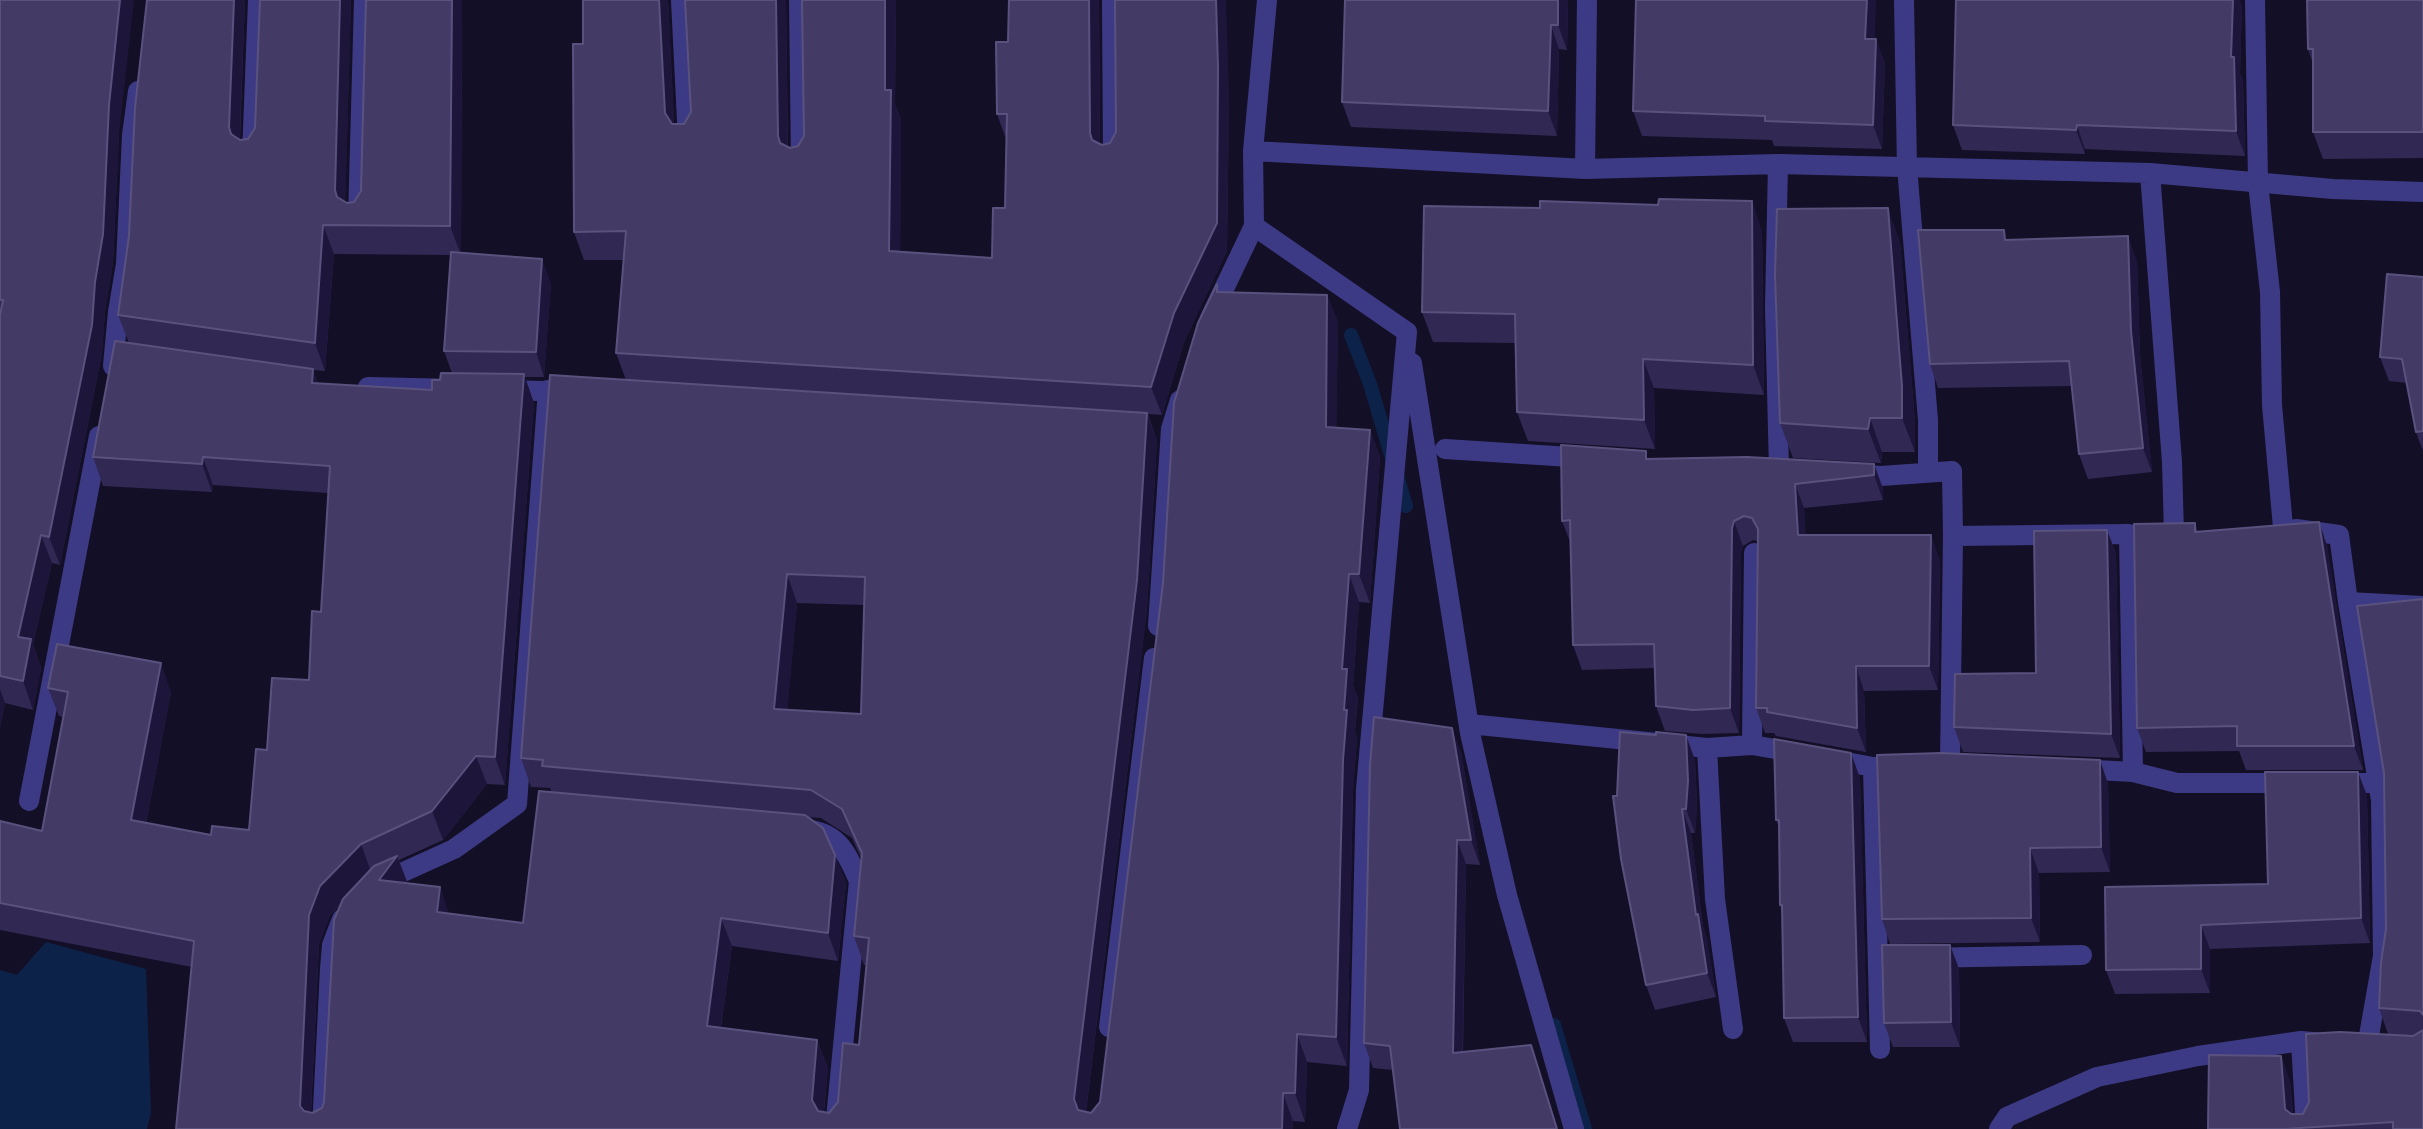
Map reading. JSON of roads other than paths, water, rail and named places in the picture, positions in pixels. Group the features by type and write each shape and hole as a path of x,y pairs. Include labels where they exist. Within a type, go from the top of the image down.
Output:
{"street":[{"path":"252,156 258,0"},
{"path":"358,219 364,0"},
{"path":"681,0 688,141"},
{"path":"799,0 801,164"},
{"path":"1112,0 1113,161"},
{"path":"1202,334 1254,226 1253,151 1267,0"},
{"path":"1585,169 1587,0"},
{"path":"1904,0 1907,167 1928,420 1928,472"},
{"path":"1999,1129 2007,1117 2097,1077 2198,1056 2301,1041 2374,1047 2383,956 2381,800 2339,535 2275,528 2270,292 2258,183 2255,0"},
{"path":"110,383 123,356 118,312 126,264 132,135 140,72"},
{"path":"1253,151 1585,169 1778,164 2150,173 2258,183 2423,192"},
{"path":"1778,164 1775,308 1779,470"},
{"path":"2133,772 2171,446 2150,173"},
{"path":"1254,226 1407,332 1469,724 1507,895 1574,1129"},
{"path":"1347,1129 1359,1090 1366,789 1407,332"},
{"path":"1106,1053 1160,610 1163,428 1188,374"},
{"path":"343,387 596,393"},
{"path":"322,1129 332,945 342,920 377,884 454,849 524,805 548,390"},
{"path":"29,801 104,412"},
{"path":"1445,449 1604,459"},
{"path":"1469,724 1707,748 1752,745 1873,767 1942,765 1953,536 1952,471 1881,476 1837,473"},
{"path":"1953,536 2159,534"},
{"path":"1752,745 1754,553"},
{"path":"2348,602 2423,606"},
{"path":"1707,748 1715,899 1733,1029"},
{"path":"1873,767 1893,957 1880,1049"},
{"path":"2057,768 2133,772 2177,783 2378,783"},
{"path":"790,828 820,831 844,848 859,881 835,1129"},
{"path":"1893,957 2082,955"},
{"path":"2301,1041 2306,1129"}],"water":[{"path":"46,942 146,969 151,1113 147,1129 0,1129 0,970 17,975"}],"waterway":[{"path":"1351,335 1370,384 1406,506"},
{"path":"1554,1025 1585,1129"}]}
